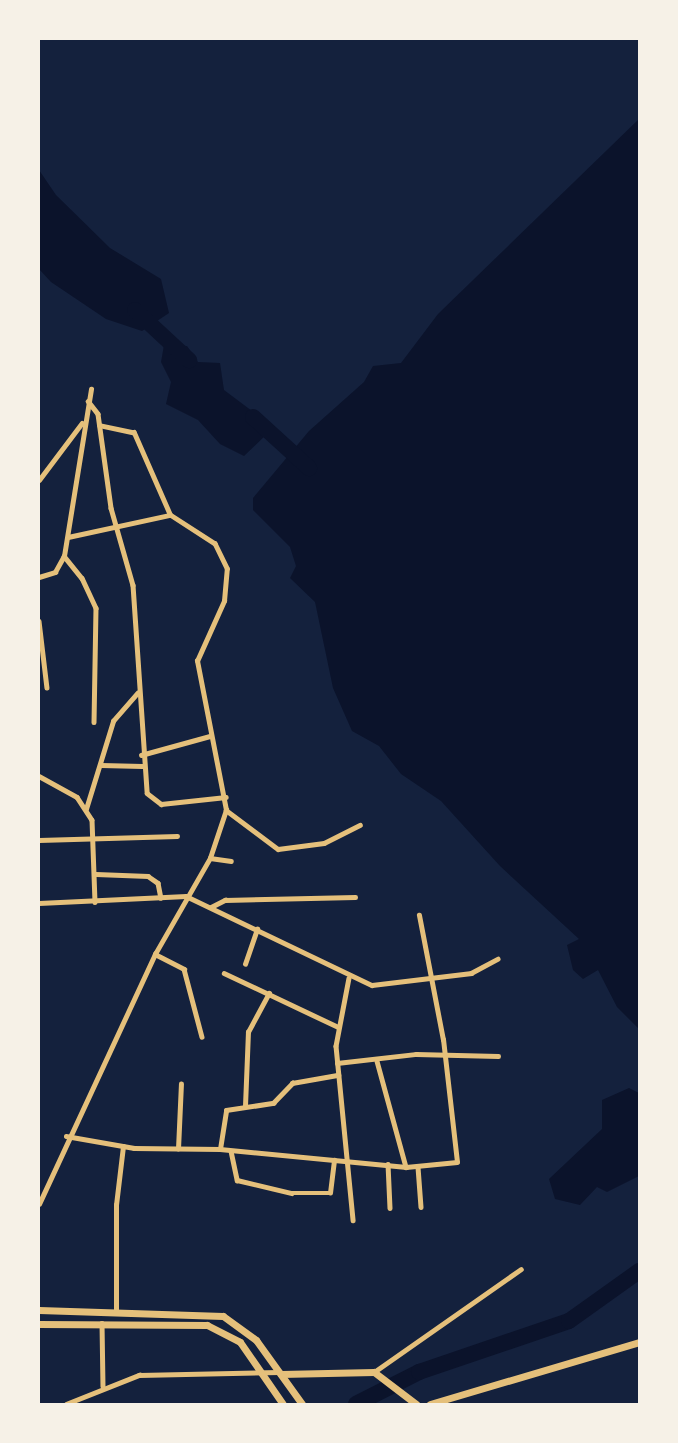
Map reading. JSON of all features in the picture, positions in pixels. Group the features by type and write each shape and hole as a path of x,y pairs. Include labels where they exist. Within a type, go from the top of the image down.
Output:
{"main road":[{"path":"39,1310 223,1316 256,1340 302,1404"},
{"path":"39,1324 207,1325 240,1342 281,1401"},
{"path":"430,1404 639,1342"},
{"path":"280,1373 374,1372 388,1377 412,1402"}],"street":[{"path":"39,577 55,572 64,556 82,422 91,389"},
{"path":"88,401 100,426 117,528 133,585 141,755 147,793 160,804 226,797"},
{"path":"39,480 82,422"},
{"path":"39,1204 66,1136 155,954 186,896 210,858 226,810 226,797 210,736 197,662 224,601 227,569 215,544 170,515 138,438 127,429 100,426"},
{"path":"68,537 170,515"},
{"path":"64,556 82,578 96,608 94,722"},
{"path":"39,621 47,688"},
{"path":"86,809 113,721 137,693"},
{"path":"141,755 210,736"},
{"path":"101,765 142,766"},
{"path":"39,776 64,787 86,809 96,840 95,902"},
{"path":"226,810 278,849 324,843 360,825"},
{"path":"39,840 177,836"},
{"path":"210,858 231,861"},
{"path":"96,874 148,876 158,883 161,898"},
{"path":"39,903 186,896 257,929 349,978 384,986 429,977 471,973 497,959"},
{"path":"211,907 225,900 355,897"},
{"path":"66,1136 123,1146 220,1149 406,1167 451,1164 458,1157 443,1054 418,915"},
{"path":"244,964 257,929"},
{"path":"155,954 184,969 202,1037"},
{"path":"224,973 338,1027"},
{"path":"349,978 338,1027 338,1075 353,1220"},
{"path":"244,1107 248,1032 269,993"},
{"path":"338,1063 443,1054 498,1056"},
{"path":"377,1061 406,1167"},
{"path":"220,1149 224,1113 244,1107 273,1103 292,1083 338,1075"},
{"path":"178,1149 181,1084"},
{"path":"116,1311 116,1205 123,1146"},
{"path":"231,1151 237,1180 291,1193 330,1193 334,1160"},
{"path":"388,1164 390,1209"},
{"path":"418,1167 421,1207"},
{"path":"374,1372 521,1269"},
{"path":"102,1323 103,1386"},
{"path":"66,1404 103,1386 169,1371 280,1373"}],"water":[{"path":"639,119 639,1029 617,1007 598,970 583,979 573,970 567,945 579,939 500,866 441,801 401,774 379,746 352,731 333,688 315,602 290,578 296,566 290,547 253,510 253,498 309,431 364,382 373,366 401,363 438,314"},
{"path":"39,170 56,195 110,248 161,279 169,313 142,331 106,319 51,282 39,269"},
{"path":"164,345 187,346 198,362 220,363 224,390 260,417 269,432 244,456 220,444 198,420 166,404 171,382 161,362"},
{"path":"629,1088 639,1093 639,1176 607,1192 597,1187 580,1205 555,1199 549,1179 602,1129 602,1100"}],"waterway":[{"path":"135,310 189,360"},
{"path":"253,417 309,468"},
{"path":"356,1404 419,1372 569,1321 639,1271"}]}
